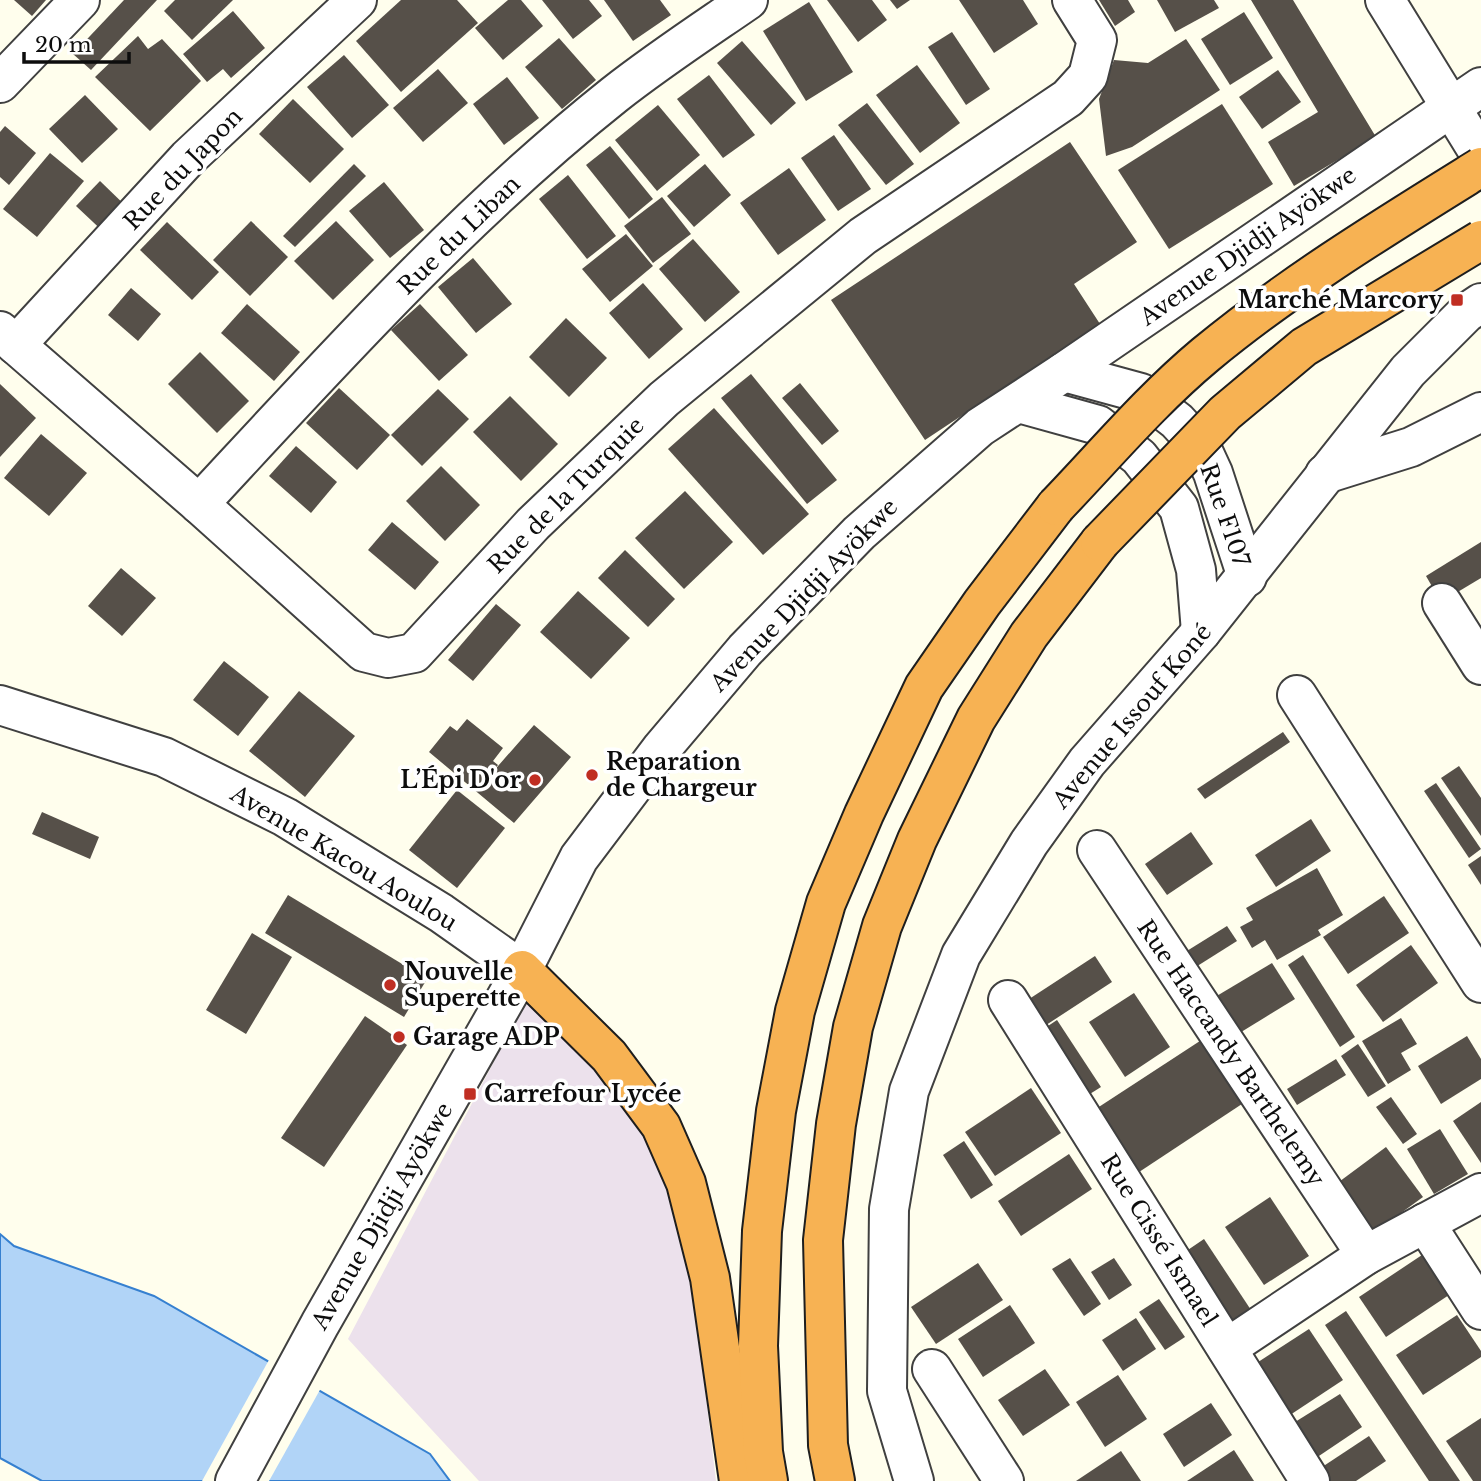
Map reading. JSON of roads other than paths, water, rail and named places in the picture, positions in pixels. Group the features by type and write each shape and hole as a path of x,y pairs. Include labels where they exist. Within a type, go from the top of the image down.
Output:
{"highway":[{"path":"768,1481 763,1452 758,1346 762,1231 780,1086 795,1011 826,903 864,814 924,687 982,603 1056,506 1155,401 1204,356 1279,298 1345,251 1481,167"},
{"path":"835,1481 828,1445 823,1240 836,1124 853,1027 882,926 917,840 976,719 1029,635 1100,542 1225,413 1304,348 1481,240"},
{"path":"522,970 609,1056 661,1126 686,1183 710,1278 739,1481"}],"street":[{"path":"0,83 80,0"},
{"name":"Rue du Japon","path":"8,338 188,158 357,0"},
{"name":"Rue du Liban","path":"199,504 348,343 498,195 615,94 748,0"},
{"name":"Rue de la Turquie","path":"8,338 364,652 388,657 414,653 533,524 664,399 863,236 1068,98 1088,76 1097,40 1072,0"},
{"path":"1385,0 1465,97 1481,156"},
{"name":"Avenue Djidji Ayökwe","path":"235,1481 320,1324 522,970 579,858 662,748 745,650 859,533 980,427 1465,97"},
{"name":"Avenue Issouf Koné","path":"914,1481 887,1391 889,1209 909,1091 961,955 1029,843 1087,762 1247,576 1408,371 1466,313 1481,303"},
{"name":"Rue F107","path":"1064,372 1141,393 1185,429 1200,447 1213,473 1247,576"},
{"name":"Rue F107","path":"1019,403 1098,425 1139,457 1179,508 1196,570 1201,632"},
{"path":"1325,474 1411,447 1481,412"},
{"path":"1442,603 1481,665"},
{"path":"1297,695 1481,983"},
{"name":"Avenue Kacou Aoulou","path":"0,705 164,757 285,817 441,913 522,970"},
{"name":"Rue Haccandy Barthelemy","path":"1097,850 1366,1255"},
{"name":"Rue Cissé Ismael","path":"1007,1000 1310,1481"},
{"path":"1227,1348 1366,1255 1481,1193"},
{"path":"1425,1223 1481,1310"},
{"path":"932,1369 1004,1481"}],"water":[{"path":"0,1234 14,1246 154,1296 430,1454 450,1481 42,1481 0,1458"}],"place":[{"name":"Marché Marcory","path":"1457,300"},
{"name":"Reparation de Chargeur","path":"592,775"},
{"name":"L’Épi D'or","path":"535,780"},
{"name":"Nouvelle Superette","path":"390,985"},
{"name":"Garage ADP","path":"399,1037"},
{"name":"Carrefour Lycée","path":"470,1094"}]}
